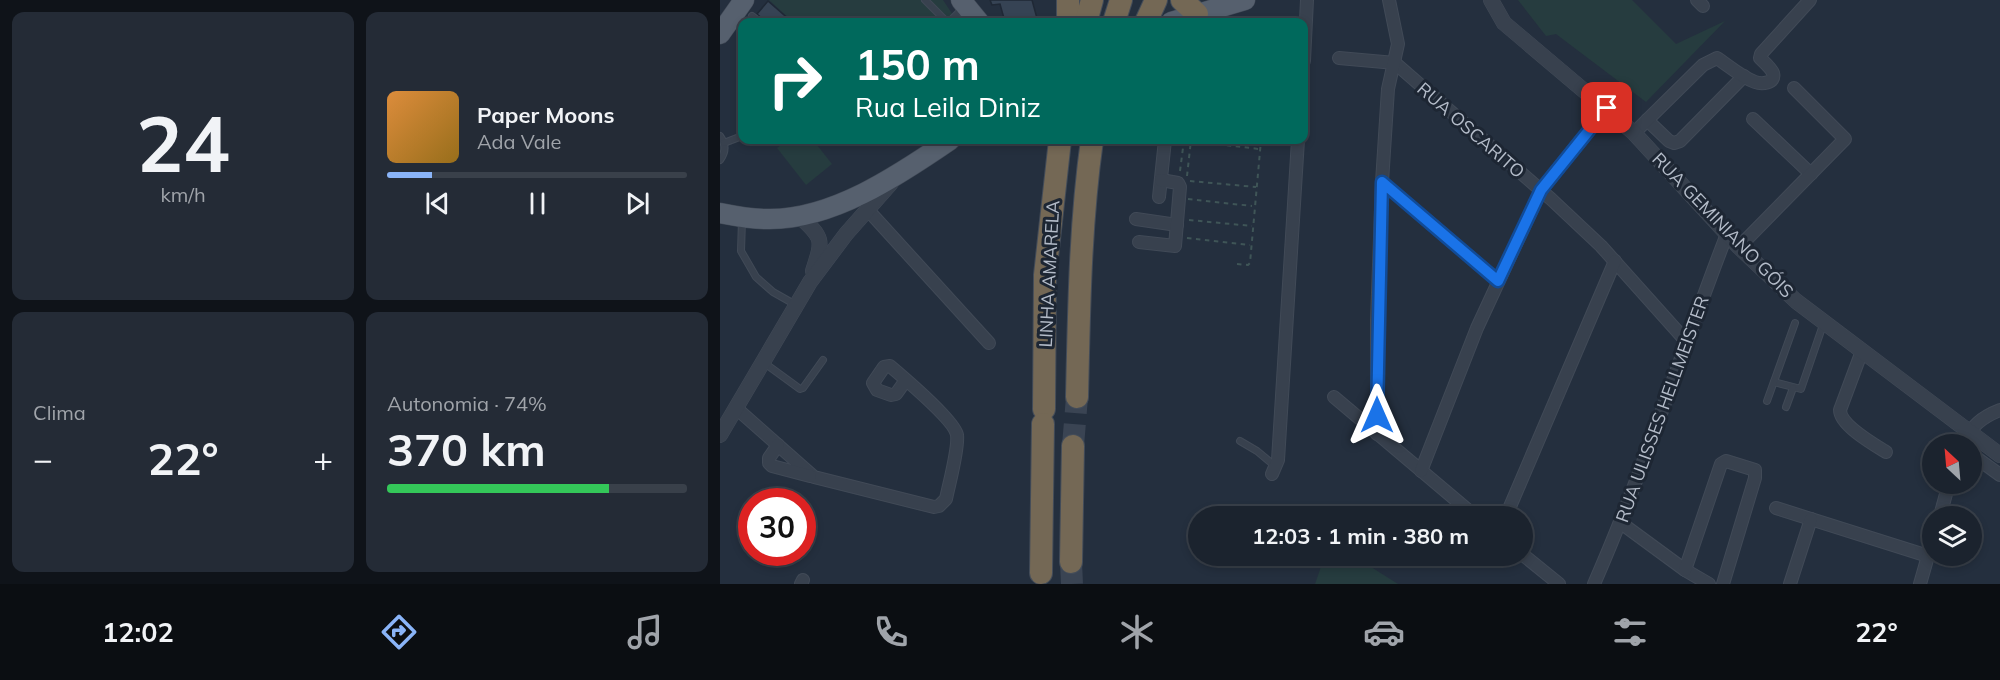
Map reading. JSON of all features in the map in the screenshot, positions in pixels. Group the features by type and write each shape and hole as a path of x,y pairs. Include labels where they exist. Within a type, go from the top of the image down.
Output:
{"highway":[{"path":"1068,0 1068,18"},
{"path":"1087,18 1092,0"},
{"path":"1115,18 1120,0"},
{"path":"1148,18 1156,0"},
{"name":"LINHA AMARELA","path":"1041,573 1045,274 1060,144"},
{"name":"LINHA AMARELA","path":"1077,397 1080,282 1092,144"},
{"path":"1071,562 1073,446"}],"main road":[{"path":"1176,18 1190,7 1245,0"},
{"path":"963,3 976,18"},
{"path":"720,34 748,8"},
{"path":"720,213 767,219 799,216 838,203 898,175 944,144"}],"street":[{"path":"1306,18 1307,0"},
{"path":"1377,434 1377,320 1382,182 1388,89 1398,39 1389,0"},
{"name":"RUA GEMINIANO GÓIS","path":"1491,0 1504,23 1634,133 1739,247 1788,294 1966,434"},
{"path":"1634,133 1703,65 1712,59 1717,58 1755,82 1764,84 1769,82 1773,73 1760,58 1761,54 1810,0"},
{"path":"1339,58 1395,63"},
{"name":"RUA OSCARITO","path":"1395,63 1541,190 1615,261 1686,340"},
{"path":"1647,120 1669,141 1674,143 1680,141 1744,76"},
{"path":"1739,247 1845,139 1794,88"},
{"path":"1421,471 1498,281 1541,190 1607,108"},
{"path":"1753,118 1810,174"},
{"path":"1159,196 1165,144"},
{"path":"1274,470 1278,459 1298,144"},
{"path":"720,435 810,282 867,209 898,175"},
{"path":"1139,242 1175,246 1180,184 1161,180"},
{"path":"1382,182 1498,281"},
{"path":"867,209 989,343"},
{"path":"799,216 813,228 820,238 810,282"},
{"path":"1136,219 1177,222"},
{"name":"RUA ULISSES HELLMEISTER","path":"1594,584 1621,523 1686,340 1727,234"},
{"path":"1510,506 1615,261"},
{"path":"1862,351 1840,415 1861,435 1886,452"},
{"path":"778,445 769,458 772,466 934,507 939,506 946,499 958,438 951,425 906,380"},
{"path":"1334,396 1463,506"},
{"path":"736,408 814,477"},
{"path":"1975,434 1994,412"},
{"name":"RUA GEMINIANO GÓIS","path":"1982,444 2000,455"},
{"path":"1685,570 1721,464 1726,461 1755,470 1755,478 1723,584"},
{"path":"1982,462 2000,475"},
{"path":"1776,508 1922,554"},
{"path":"1790,584 1811,519"},
{"path":"1621,523 1685,570 1709,584"},
{"path":"1533,563 1559,584"},
{"path":"1920,584 1925,566"}],"lane":[{"path":"925,0 943,18"},
{"path":"949,18 963,3"},
{"path":"720,136 725,150 720,160"},
{"path":"724,143 738,137"},
{"path":"742,217 741,251 756,277 773,292 796,305"},
{"path":"1774,382 1793,388 1802,387 1824,322"},
{"path":"1767,401 1795,323"},
{"path":"763,362 803,388 823,360"},
{"path":"1786,407 1793,388"},
{"path":"1240,441 1257,451 1274,470"}],"path":[{"path":"1184,144 1180,176 1256,188"},
{"path":"1217,144 1260,149"},
{"path":"1237,264 1249,264 1261,144"},
{"path":"1179,198 1252,206"},
{"path":"1177,222 1253,226"},
{"path":"1182,238 1251,245"}],"green space":[{"path":"769,0 943,0 953,15 950,18 789,18"},
{"path":"1518,0 1632,0 1676,44 1725,21 1646,102 1556,34 1546,36"},
{"path":"782,144 816,144 832,164 806,185 777,148"},
{"path":"1321,566 1369,566 1398,584 1315,584"}],"building":[{"path":"990,0 1032,0 1037,18 1004,18 1000,4 992,5"},
{"path":"768,1 787,18 762,18 757,14"}],"tunnel":[{"path":"1073,446 1077,397"},
{"path":"1071,562 1072,584"}],"route":[{"path":"1377,415 1377,320 1382,182 1498,281 1541,190 1607,108"}]}
